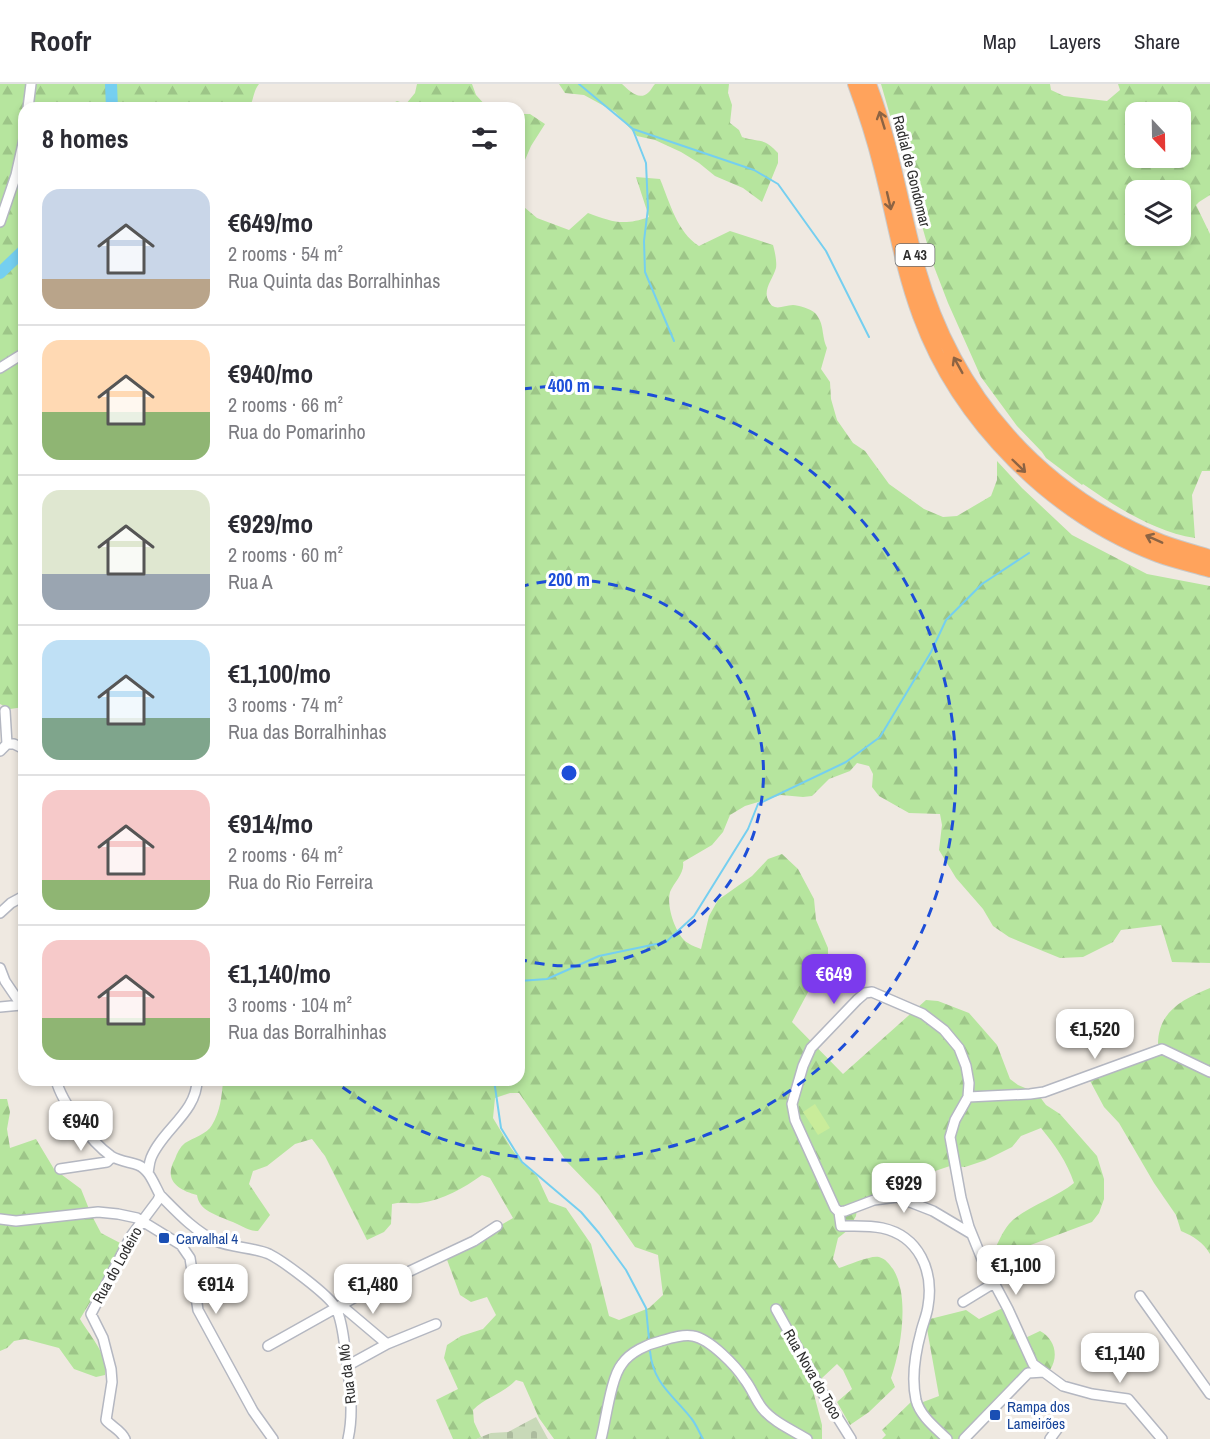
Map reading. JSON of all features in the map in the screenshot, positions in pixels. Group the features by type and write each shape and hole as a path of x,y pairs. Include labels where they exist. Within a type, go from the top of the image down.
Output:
{"highway":[{"name":"Radial de Gondomar","path":"855,84 873,137 905,271 921,318 960,395 1048,475 1087,504 1126,526 1164,543 1210,557"},
{"name":"Radial de Gondomar","path":"869,84 888,137 919,269 934,314 945,341 985,418"},
{"name":"A 43","path":"985,418 1016,464 1041,486 1080,514 1119,538 1158,555 1210,570"}],"street":[{"path":"29,102 31,84"},
{"path":"0,222 18,166"},
{"path":"0,368 18,357"},
{"path":"5,711 3,747 18,748"},
{"path":"0,914 18,899"},
{"path":"0,968 5,981 18,1000"},
{"path":"947,1439 925,1417 916,1402 914,1359 928,1308 930,1291 920,1253 909,1240 882,1228 841,1226 839,1212 835,1208 795,1120 792,1104 803,1066 812,1048 865,993 872,992 923,1014 944,1030 959,1047 966,1066 969,1083 968,1097 950,1137 961,1198 971,1233 1033,1364 1063,1386 1092,1394 1128,1399 1162,1439"},
{"path":"0,1007 18,1007"},
{"path":"968,1097 1044,1092 1162,1049 1210,1072"},
{"path":"58,1086 62,1099 100,1146 112,1157 141,1166 148,1173 160,1195 188,1221 215,1241 268,1254 285,1264 387,1344"},
{"path":"148,1173 151,1159 194,1100 197,1086"},
{"path":"60,1169 107,1162 112,1157"},
{"path":"142,1221 160,1195"},
{"path":"839,1212 874,1200 897,1197 932,1211 971,1233"},
{"path":"0,1219 16,1221 98,1212 118,1214 142,1221 181,1245 190,1258 198,1310 253,1411 273,1439"},
{"name":"Rua do Lodeiro","path":"125,1439 121,1431 106,1420 112,1382 111,1369 103,1338 91,1314 142,1221"},
{"path":"268,1346 359,1295 474,1241 497,1226"},
{"path":"963,1302 994,1283"},
{"path":"1140,1296 1210,1394"},
{"name":"Rua da Mó","path":"339,1308 352,1413 348,1439"},
{"name":"Rua Nova do Toco","path":"776,1309 851,1439"},
{"path":"347,1366 387,1344 436,1324"},
{"path":"601,1439 614,1380 622,1364 635,1352 653,1343 677,1336 694,1336 710,1344 745,1379 762,1409 778,1422 807,1439"},
{"path":"964,1439 1028,1373 1044,1372"},
{"path":"1050,1439 1058,1428"}],"green space":[{"path":"0,84 259,84 252,102 18,102 18,708 10,709 0,704"},
{"path":"417,84 472,84 476,95 482,102 408,102 415,93"},
{"path":"559,84 622,84 634,94 642,96 649,92 655,84 729,84 728,93 732,105 730,123 739,130 742,137 765,142 778,153 778,163 762,202 743,188 715,176 681,152 655,140 637,136 615,112 584,95 565,93"},
{"path":"881,84 1050,84 1051,90 1064,96 1107,101 1120,90 1118,84 1210,84 1210,195 1196,205 1210,234 1210,471 1202,471 1192,495 1195,538 1165,530 1136,517 1082,485 1046,458 1017,426 981,377 933,264"},
{"path":"525,114 530,114 545,124 525,160"},
{"path":"636,177 660,179 680,225 691,240 699,246 730,231 773,245 776,266 768,288 768,300 773,306 793,305 813,312 818,317 827,348 821,369 830,382 831,399 837,420 853,443 865,451 889,484 924,509 943,517 957,516 991,496 997,480 997,461 1072,535 1147,574 1210,586 1210,963 1172,962 1161,925 1121,930 1113,942 1083,957 1060,958 1009,937 993,926 983,909 956,878 939,850 942,825 940,814 909,813 879,796 872,787 873,774 869,766 857,763 850,771 829,779 812,796 781,795 745,806 730,815 723,832 712,845 683,862 681,874 670,892 669,905 676,927 684,939 701,949 709,916 718,900 752,876 768,859 782,854 798,869 814,899 816,920 828,948 828,955 792,1022 843,1074 926,1000 938,1001 969,1013 997,1045 1010,1079 1037,1093 1046,1105 1060,1114 1097,1156 1104,1179 1104,1199 1099,1213 1092,1222 1020,1249 1006,1257 995,1259 992,1254 1009,1224 1015,1218 1074,1183 1060,1154 1041,1128 1021,1136 1012,1147 986,1160 965,1167 950,1166 932,1172 905,1197 858,1203 856,1216 848,1230 838,1238 833,1259 839,1268 875,1257 885,1260 893,1269 898,1280 902,1323 898,1353 891,1378 895,1387 869,1412 850,1425 837,1402 852,1389 843,1370 837,1364 822,1378 811,1383 822,1425 822,1439 554,1439 539,1418 523,1382 516,1380 473,1410 474,1422 481,1437 453,1439 436,1400 458,1389 444,1358 447,1345 461,1336 483,1329 496,1315 487,1297 471,1302 460,1295 446,1257 513,1218 490,1178 482,1175 453,1193 437,1199 420,1203 392,1204 391,1224 384,1232 367,1240 325,1156 312,1139 295,1144 267,1166 253,1171 249,1184 270,1215 258,1231 254,1231 209,1212 201,1205 197,1195 179,1187 172,1178 172,1166 180,1148 210,1128 220,1104 222,1086 525,1086 525,208 537,218 569,230 588,213 618,222 632,221 649,217","holes":["510,1093 519,1093 567,1162 599,1195 635,1247 658,1255 663,1295 649,1308 619,1320 609,1316 591,1244 566,1208 549,1202 537,1176 523,1164 511,1148 493,1118 495,1098"]},
{"path":"1210,988 1210,1254 1197,1240 1181,1231 1176,1215 1154,1183 1119,1123 1104,1107 1088,1077 1110,1073 1119,1066 1158,1047 1159,1035 1166,1016 1190,997"},
{"path":"0,1099 7,1099 10,1112 7,1129 10,1148 36,1139 54,1169 81,1189 101,1233 124,1245 80,1319 101,1353 105,1375 96,1377 74,1369 59,1348 25,1339 14,1341 0,1351"},
{"path":"815,1104 830,1128 818,1135 803,1112"},
{"path":"1005,1307 1021,1340 1040,1331 1049,1338 1055,1354 1050,1370 1038,1362 960,1439 882,1439 886,1435 882,1430 911,1402 923,1402 939,1396 927,1329 930,1319 966,1310 979,1319"},
{"path":"536,1417 548,1439 476,1439 491,1433 508,1432"}],"waterway":[{"path":"111,84 112,102"},
{"path":"579,84 633,129 754,170 778,184 826,251 869,337"},
{"path":"633,130 646,163 648,208 644,241 645,272 674,341"},
{"path":"0,273 18,256"},
{"path":"525,981 547,979 599,956 666,942 694,916 748,829 758,804 846,762 880,737 931,652 946,620 982,584 1029,553"},
{"path":"495,1086 501,1128 522,1162 581,1212 626,1270 646,1308 649,1339"},
{"path":"650,1351 655,1372 660,1381 693,1420 703,1439"}],"place":[{"name":"Carvalhal 4","path":"164,1238"},
{"name":"Rampa dos Lameirões","path":"995,1415"}]}
